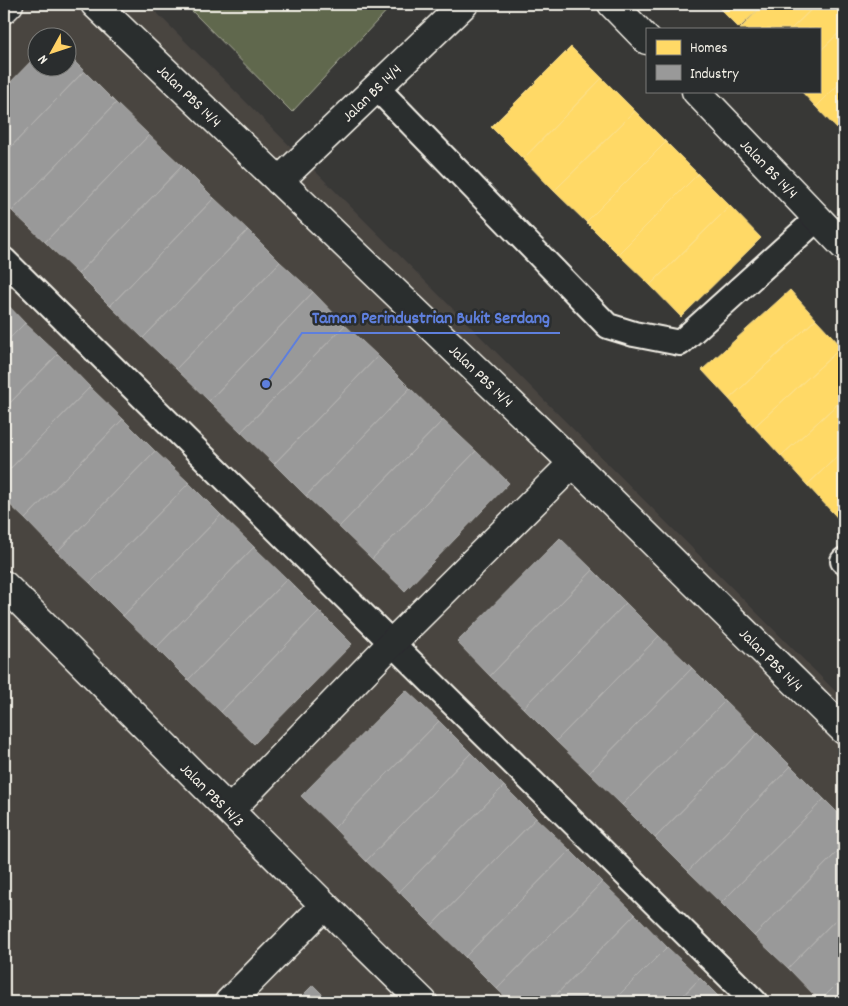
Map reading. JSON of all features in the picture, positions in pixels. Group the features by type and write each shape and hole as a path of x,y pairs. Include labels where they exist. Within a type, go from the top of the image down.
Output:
{"street":[{"path":"4,9 9,4"},
{"name":"Jalan PBS 14/4","path":"95,4 573,463 844,730"},
{"name":"Jalan BS 14/4","path":"280,181 464,4"},
{"path":"612,4 646,39"},
{"name":"Jalan BS 14/4","path":"697,92 844,246"},
{"path":"230,810 392,643 573,463"},
{"name":"Jalan PBS 14/3","path":"4,585 324,906 423,1002"},
{"path":"228,1002 324,906"}],"lane":[{"path":"376,87 608,326 634,334 680,343 818,218"},
{"path":"4,260 755,1002"}],"shaded area":[{"path":"4,4 148,4 844,700 844,1002 4,1002"}],"green space":[{"path":"185,4 393,4 292,112"}],"building: Homes":[{"path":"715,4 764,4 739,28"},
{"path":"764,4 817,4 792,28 741,28"},
{"path":"817,4 844,4 844,28 820,51 820,28 792,28"},
{"path":"844,28 844,79 816,107 802,92 820,92 820,51"},
{"path":"571,47 602,78 523,159 491,127"},
{"path":"602,78 635,111 554,191 523,159"},
{"path":"844,79 844,131 842,134 816,107"},
{"path":"635,111 666,142 586,222 554,191"},
{"path":"666,142 698,174 618,254 586,222"},
{"path":"698,174 730,206 650,285 618,254"},
{"path":"730,206 761,238 681,317 650,285"},
{"path":"790,290 816,319 729,399 702,370"},
{"path":"816,319 842,347 754,427 729,399"},
{"path":"842,347 844,350 844,398 781,456 754,427"},
{"path":"844,398 844,450 807,485 781,456"},
{"path":"844,450 844,503 833,513 807,485"},
{"path":"844,503 844,525 833,513"}],"building: Industry":[{"path":"28,64 28,78 77,78 4,154 4,89"},
{"path":"78,65 84,71 78,77"},
{"path":"84,71 116,103 12,211 4,203 4,154"},
{"path":"116,103 149,135 45,242 12,211"},
{"path":"149,135 182,166 78,274 45,242"},
{"path":"182,166 214,198 110,306 78,274"},
{"path":"214,198 248,230 143,338 110,306"},
{"path":"248,230 280,262 176,369 143,338"},
{"path":"280,262 313,292 209,401 176,369"},
{"path":"313,292 345,325 241,432 209,401"},
{"path":"4,301 25,323 4,344"},
{"path":"25,323 58,354 4,409 4,344"},
{"path":"345,325 378,356 274,464 241,432"},
{"path":"58,354 90,387 4,475 4,409"},
{"path":"378,356 410,388 306,496 274,464"},
{"path":"90,387 123,419 25,519 4,499 4,475"},
{"path":"410,388 443,420 339,527 306,496"},
{"path":"123,419 155,451 57,552 25,519"},
{"path":"443,420 476,451 372,559 339,527"},
{"path":"155,451 189,483 90,583 57,552"},
{"path":"476,451 509,483 405,591 372,559"},
{"path":"189,483 221,515 123,616 90,583"},
{"path":"221,515 254,547 156,648 123,616"},
{"path":"560,538 593,570 490,676 457,642"},
{"path":"254,547 287,579 188,680 156,648"},
{"path":"593,570 626,603 523,708 490,676"},
{"path":"287,579 319,611 221,712 188,680"},
{"path":"626,603 659,636 556,741 523,708"},
{"path":"319,611 352,644 254,744 221,712"},
{"path":"659,636 692,668 589,773 556,741"},
{"path":"692,668 725,701 622,805 589,773"},
{"path":"406,690 439,721 334,828 301,796"},
{"path":"725,701 758,733 655,838 622,805"},
{"path":"439,721 471,753 366,861 334,828"},
{"path":"758,733 791,766 688,871 655,838"},
{"path":"471,753 504,786 399,892 366,861"},
{"path":"791,766 824,799 721,903 688,871"},
{"path":"504,786 536,818 432,925 399,892"},
{"path":"824,799 844,819 844,845 754,936 721,903"},
{"path":"536,818 570,850 465,957 432,925"},
{"path":"844,845 844,911 788,968 754,936"},
{"path":"570,850 602,882 497,989 465,957"},
{"path":"602,882 635,914 549,1002 511,1002 497,989"},
{"path":"844,911 844,977 820,1001 788,968"},
{"path":"635,914 667,947 612,1002 549,1002"},
{"path":"667,947 700,978 677,1002 612,1002"},
{"path":"844,977 844,1002 821,1002 820,1001"},
{"path":"700,978 724,1002 677,1002"},
{"path":"313,985 330,1002 296,1002"}],"place":[{"name":"Taman Perindustrian Bukit Serdang","path":"266,384"}]}
